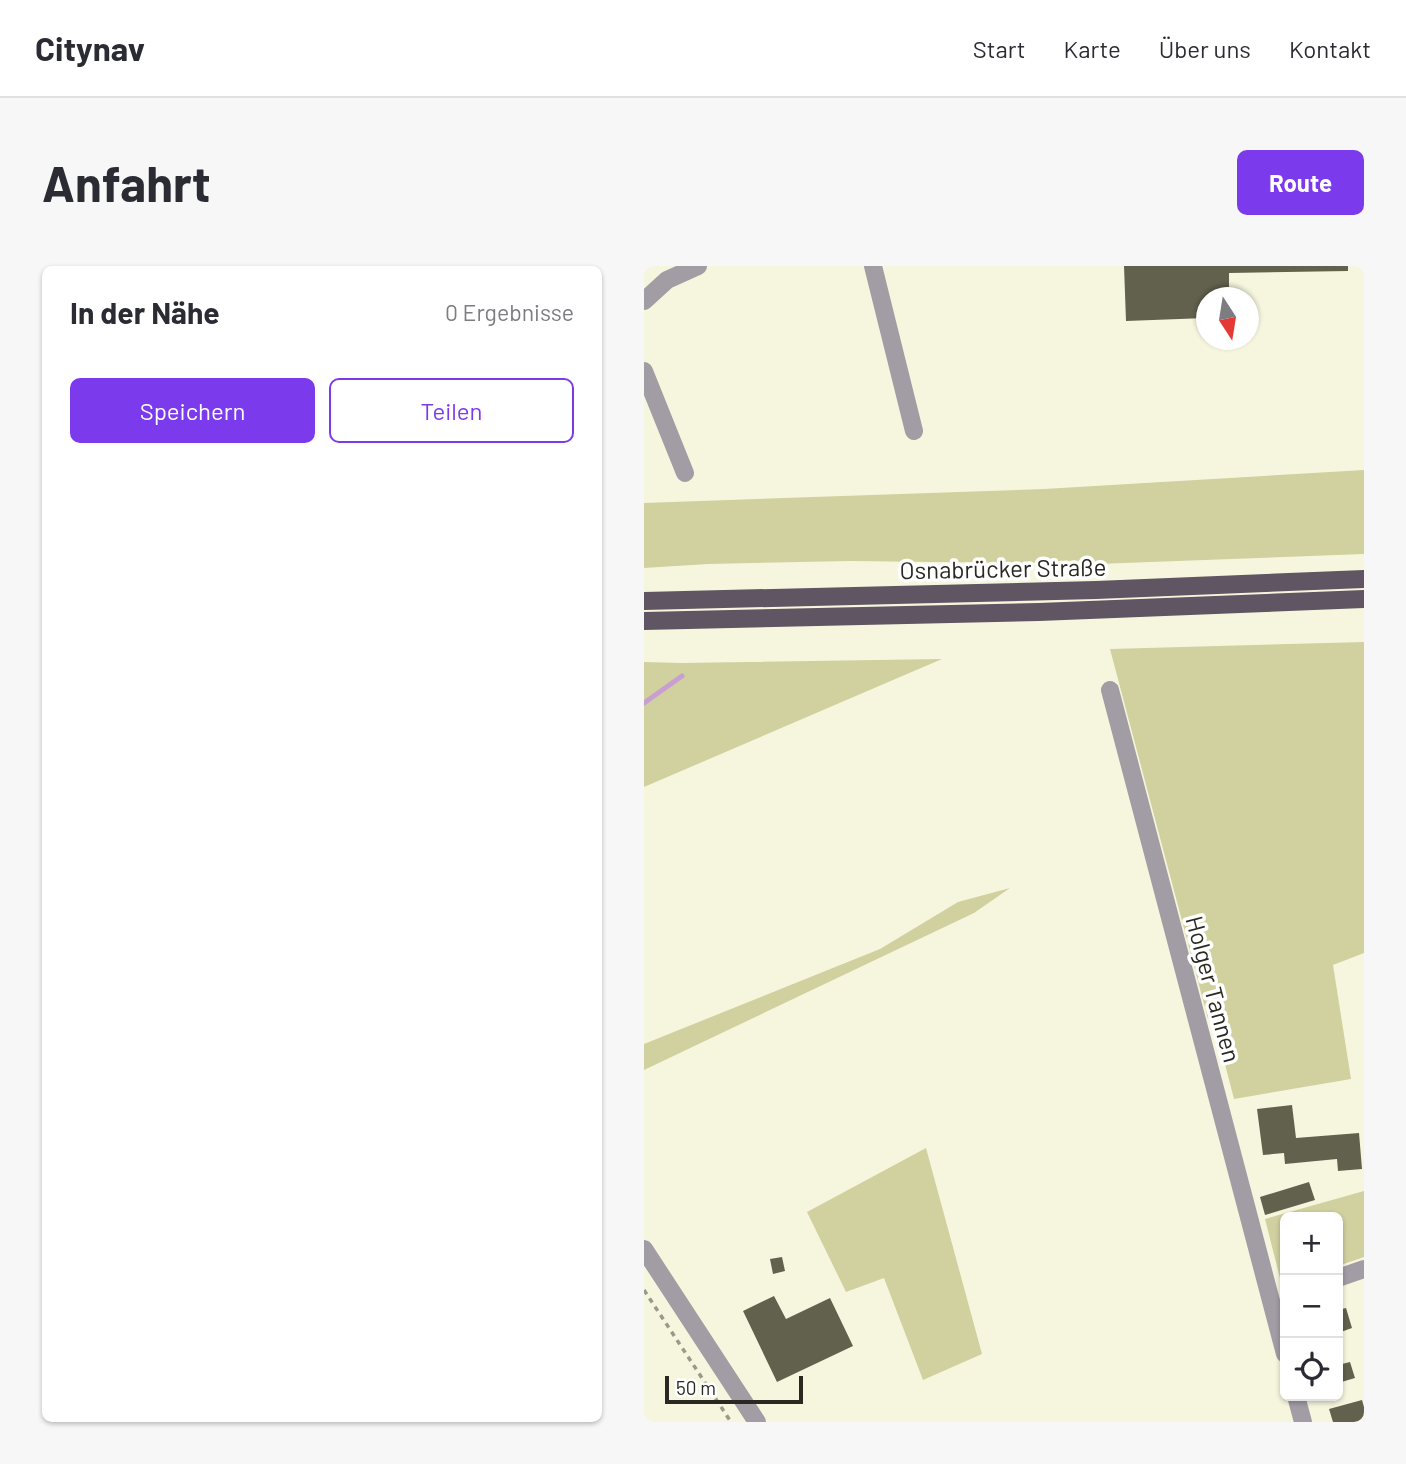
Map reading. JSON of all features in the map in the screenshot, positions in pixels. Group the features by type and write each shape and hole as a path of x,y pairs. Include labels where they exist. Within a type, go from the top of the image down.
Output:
{"main road":[{"name":"Osnabrücker Straße","path":"644,601 1119,589 1364,579"},
{"name":"Osnabrücker Straße","path":"644,621 1039,612 1364,599"}],"street":[{"path":"644,301 667,280 698,266"},
{"path":"873,266 914,431"},
{"path":"644,371 685,473"},
{"name":"Holger Tannen","path":"1110,690 1278,1299 1283,1338"},
{"path":"644,1249 757,1422"},
{"path":"1343,1276 1364,1269"},
{"path":"1297,1401 1303,1422"}],"path":[{"path":"644,1290 731,1422"}],"green space":[{"path":"1364,470 1364,554 1097,564 850,561 644,568 644,503 1044,489"},
{"path":"1364,642 1364,953 1333,965 1351,1079 1234,1099 1213,1018 1208,1019 1110,649"},
{"path":"942,659 644,787 644,662"},
{"path":"1010,888 974,913 644,1070 644,1044 880,949 958,902"},
{"path":"926,1148 982,1354 923,1380 884,1278 846,1292 807,1212"},
{"path":"1364,1191 1364,1257 1343,1264 1343,1212 1290,1212"},
{"path":"1280,1215 1280,1278 1265,1219"}],"building":[{"path":"1124,266 1348,266 1348,271 1229,273 1229,287 1196,287 1196,318 1126,321"},
{"path":"1292,1105 1296,1138 1359,1133 1362,1169 1338,1171 1337,1159 1285,1164 1284,1153 1263,1155 1257,1109"},
{"path":"1309,1182 1315,1200 1265,1215 1260,1197"},
{"path":"782,1257 785,1271 773,1274 770,1259"},
{"path":"774,1296 786,1319 830,1298 853,1346 777,1382 743,1311"},
{"path":"1346,1308 1352,1328 1343,1331 1343,1309"},
{"path":"1350,1362 1355,1378 1343,1382 1343,1364"},
{"path":"1362,1400 1364,1422 1333,1422 1329,1409"}],"waterway":[{"path":"644,703 682,676"}]}
